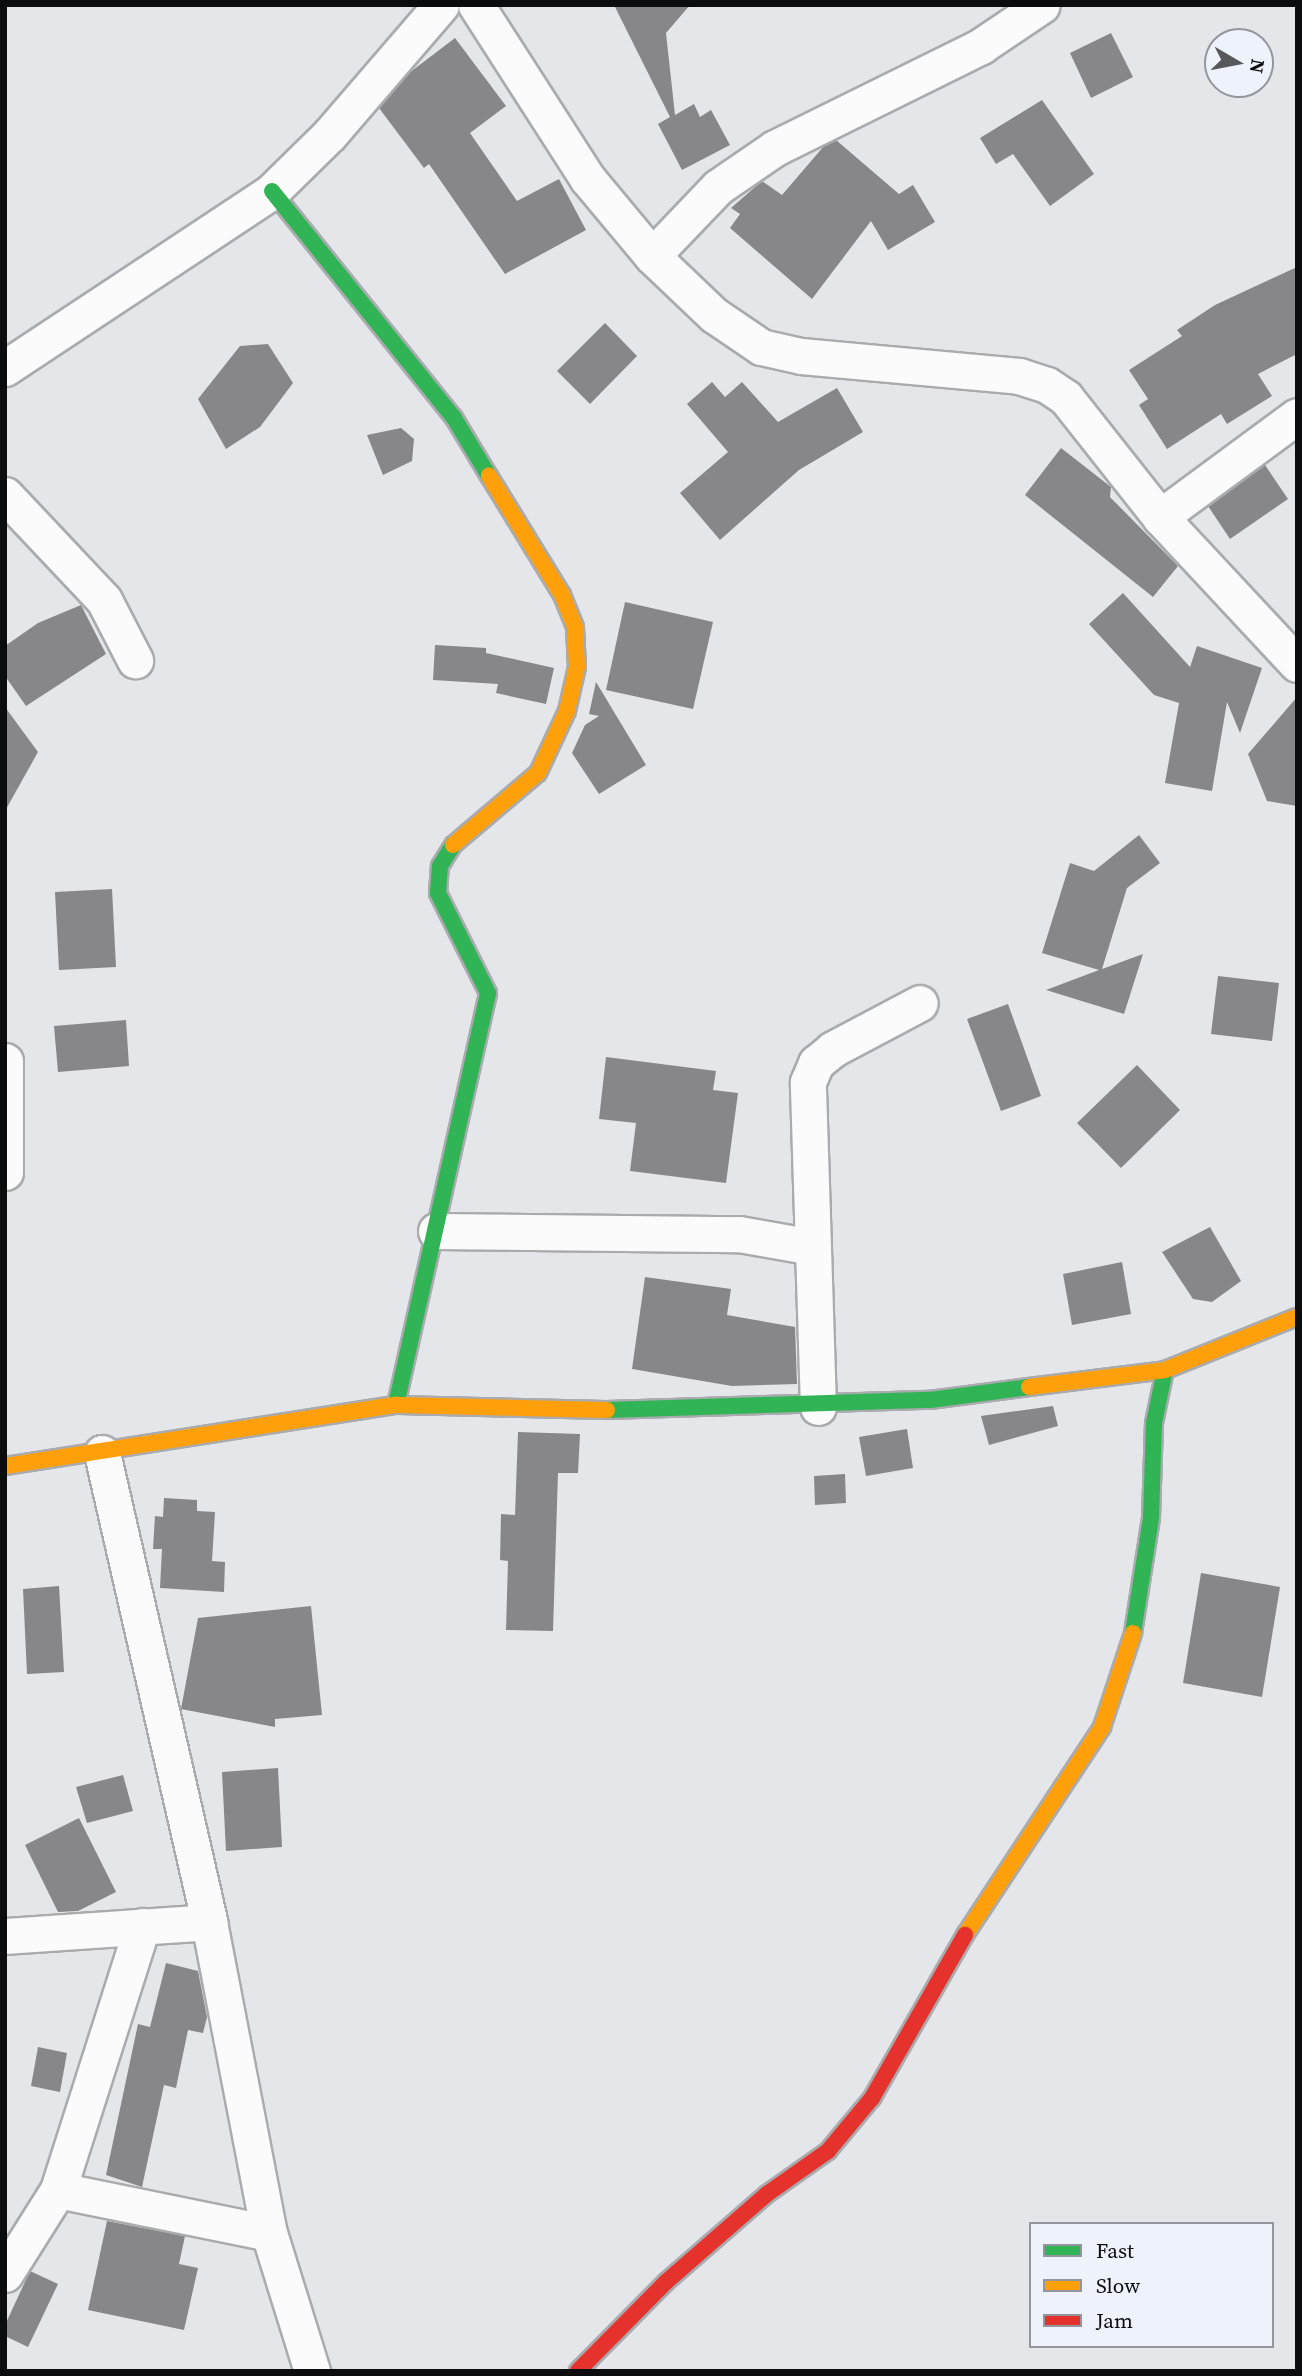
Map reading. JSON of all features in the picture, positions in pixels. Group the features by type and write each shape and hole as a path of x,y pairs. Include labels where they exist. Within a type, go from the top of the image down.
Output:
{"street":[{"path":"5,368 272,191 330,134 441,5"},
{"path":"476,5 538,109 652,256 714,315 761,347 801,356 1019,376 1047,385 1066,398 1160,517 1297,664"},
{"path":"652,256 718,187 775,148 981,46 1042,5"},
{"path":"272,191 454,418 562,595 575,627 577,667 567,711 538,773 456,840 440,866 438,893 488,993 396,1405"},
{"path":"1160,517 1297,416"},
{"path":"5,495 104,600 135,660"},
{"path":"818,1407 808,1082 816,1063 833,1049 920,1003"},
{"path":"5,1061 5,1172"},
{"path":"436,1231 739,1234 813,1247"},
{"path":"5,1466 102,1453 396,1405 496,1403 636,1412 818,1407 930,1400 1165,1370 1297,1317"},
{"path":"578,2371 687,2264 767,2194 828,2151 872,2098 933,1983 1102,1727 1135,1628 1151,1518 1154,1423 1165,1370"},
{"path":"102,1453 209,1922 269,2233 312,2371"},
{"path":"5,1936 209,1922"},
{"path":"5,2274 58,2190 142,1926"},
{"path":"58,2190 269,2233"}],"building":[{"path":"614,5 690,5 666,33 675,115 694,104 700,117 711,110 730,145 682,170 658,124 670,117"},
{"path":"1111,33 1133,77 1091,98 1070,53"},
{"path":"455,38 506,106 470,133 517,201 559,179 586,230 505,274 429,164 424,168 379,108 409,73"},
{"path":"1042,100 1094,174 1050,206 1013,154 996,164 980,138"},
{"path":"836,140 899,194 913,185 935,222 888,250 871,221 812,299 730,228 740,214 731,208 762,181 782,195 824,146"},
{"path":"1297,267 1297,354 1258,374 1272,396 1227,424 1221,414 1167,449 1139,405 1148,399 1129,370 1182,336 1177,330 1215,305"},
{"path":"605,323 637,356 590,404 557,371"},
{"path":"268,344 293,383 260,427 226,449 198,399 240,346"},
{"path":"712,382 725,397 742,382 778,422 837,388 863,432 799,470 720,540 680,493 728,452 687,404"},
{"path":"401,428 414,439 412,461 383,475 367,435"},
{"path":"1061,448 1111,487 1110,497 1178,566 1153,597 1025,495"},
{"path":"1265,465 1288,499 1230,539 1208,506"},
{"path":"1123,593 1190,667 1197,646 1262,668 1240,733 1227,702 1212,791 1165,783 1179,703 1154,695 1089,624"},
{"path":"625,602 713,622 693,709 606,690"},
{"path":"81,605 106,654 26,706 5,676 5,646 38,623"},
{"path":"435,645 486,648 486,653 554,668 546,704 496,693 498,684 433,680"},
{"path":"596,682 646,765 599,794 572,753 585,725 599,716 589,714"},
{"path":"1297,697 1297,806 1267,801 1248,754"},
{"path":"5,707 38,752 5,811"},
{"path":"1139,835 1160,863 1127,888 1102,969 1143,954 1124,1014 1046,990 1099,970 1042,953 1070,863 1094,871"},
{"path":"112,889 116,967 59,970 55,892"},
{"path":"1218,976 1279,983 1272,1041 1211,1034"},
{"path":"1008,1004 1041,1096 1001,1111 967,1019"},
{"path":"126,1020 129,1066 58,1072 54,1026"},
{"path":"606,1057 716,1071 713,1090 738,1093 726,1183 630,1171 636,1123 599,1119"},
{"path":"1137,1065 1180,1110 1121,1168 1077,1123"},
{"path":"1210,1227 1241,1281 1212,1302 1193,1299 1162,1252"},
{"path":"1122,1262 1131,1314 1072,1325 1063,1274"},
{"path":"645,1277 731,1289 727,1315 795,1327 797,1384 732,1386 632,1369"},
{"path":"1053,1406 1058,1426 989,1445 981,1416"},
{"path":"907,1429 913,1468 866,1476 859,1437"},
{"path":"518,1432 580,1434 578,1473 558,1473 553,1631 506,1630 508,1561 500,1560 501,1514 515,1515"},
{"path":"845,1474 846,1503 815,1505 814,1476"},
{"path":"164,1498 197,1500 197,1511 215,1512 212,1561 225,1562 224,1592 160,1588 162,1549 153,1549 155,1516 163,1517"},
{"path":"1201,1573 1280,1587 1262,1697 1183,1683"},
{"path":"59,1586 64,1672 27,1674 23,1589"},
{"path":"311,1606 322,1715 275,1719 275,1727 181,1709 198,1618"},
{"path":"278,1768 282,1847 226,1851 222,1772"},
{"path":"123,1775 133,1811 87,1823 76,1787"},
{"path":"79,1818 116,1892 78,1911 58,1912 25,1845"},
{"path":"166,1963 198,1971 207,2017 203,2033 188,2030 176,2088 164,2085 142,2187 106,2175 138,2024 150,2027"},
{"path":"38,2047 67,2053 60,2092 31,2086"},
{"path":"107,2221 185,2236 179,2264 198,2268 184,2330 88,2310"},
{"path":"30,2271 58,2284 28,2347 5,2336 5,2325"}],"traffic: fast":[{"path":"272,191 454,418 489,476"},
{"path":"396,1405 488,993 438,893 440,866 453,845"},
{"path":"1133,1633 1151,1518 1154,1423 1165,1370"},
{"path":"607,1410 930,1400 1029,1387"}],"traffic: slow":[{"path":"453,845 538,773 567,711 577,667 575,627 562,595 489,476"},
{"path":"1029,1387 1165,1370 1297,1317"},
{"path":"5,1466 396,1405 607,1410"},
{"path":"965,1935 1102,1727 1133,1633"}],"traffic: jam":[{"path":"578,2371 666,2282 767,2194 828,2151 872,2098 965,1935"}]}
